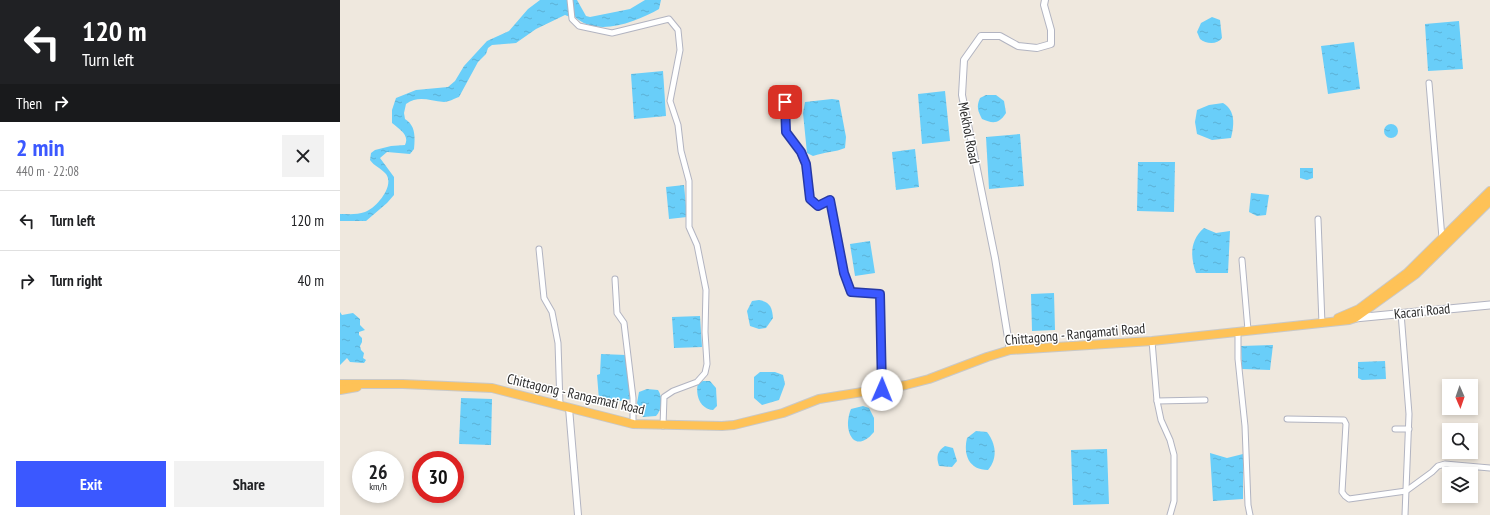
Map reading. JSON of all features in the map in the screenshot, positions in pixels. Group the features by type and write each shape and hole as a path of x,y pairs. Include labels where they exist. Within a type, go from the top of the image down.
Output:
{"highway":[{"name":"Chittagong - Rangamati Road","path":"1384,294 1490,191"},
{"name":"Chittagong - Rangamati Road","path":"340,384 380,383 492,388 633,424 663,426 734,425 783,413 819,399 882,390 929,379 986,357 1010,350 1152,341 1248,330 1322,324 1353,316 1416,274 1490,201"},
{"path":"340,390 380,383"}],"main road":[{"name":"Kacari Road","path":"1353,316 1490,305"}],"street":[{"path":"570,0 572,19 579,26 612,33 669,19 678,30 680,50 670,100 678,125 681,151 689,181 689,228 697,245 706,290 705,332 707,364 705,373 697,382 673,391 664,397 663,426"},
{"name":"Mekhol Road","path":"1010,350 995,258 962,95 964,60 981,36 1000,36 1018,46 1037,48 1051,44 1051,30 1044,5 1045,0"},
{"path":"1429,83 1442,238"},
{"path":"785,102 786,132 801,152 806,164 810,199 818,206 830,200 844,273 851,292 880,294 882,390"},
{"path":"1318,219 1322,324"},
{"path":"539,250 544,298 552,312 558,343 560,405"},
{"path":"1242,260 1248,330"},
{"path":"615,279 617,313 624,323 632,391 633,424"},
{"path":"1401,313 1409,429 1405,515"},
{"path":"1238,332 1238,359 1243,397 1248,505 1250,515"},
{"path":"1152,341 1157,401 1161,420 1170,440 1174,455 1174,501 1170,515"},
{"path":"1157,401 1205,400"},
{"path":"569,408 578,515"},
{"path":"1287,419 1344,420 1346,424 1342,492 1345,496 1355,498 1406,491 1438,466 1445,464 1490,468"},
{"path":"1395,429 1409,429"}],"water":[{"path":"540,0 577,0 586,16 590,17 630,9 645,0 661,0 659,9 639,19 616,26 593,26 583,23 574,16 570,17 565,15 536,29 516,43 492,45 488,48 486,54 478,62 459,97 446,102 420,99 406,104 404,113 405,119 413,128 414,149 410,154 387,152 380,158 394,177 394,195 366,221 340,221 340,214 359,214 369,210 379,201 386,190 388,179 386,174 370,160 371,153 375,150 391,146 405,145 405,135 392,123 392,110 396,98 416,90 448,87 455,81 464,66 487,41 509,31 528,9"},
{"path":"1212,17 1220,20 1222,38 1214,43 1205,42 1200,39 1197,32 1201,23"},
{"path":"1459,21 1463,69 1428,71 1425,24"},
{"path":"1354,42 1360,89 1328,94 1321,46"},
{"path":"663,71 666,116 634,119 631,74"},
{"path":"945,91 950,141 922,144 918,94"},
{"path":"986,95 996,95 1004,101 1006,113 996,122 989,122 982,119 978,109 980,98"},
{"path":"832,99 839,100 846,137 845,148 813,156 807,153 803,113 805,102"},
{"path":"1223,103 1232,114 1233,128 1231,138 1212,140 1197,134 1195,122 1197,110 1209,105"},
{"path":"1391,124 1396,126 1398,131 1396,136 1391,138 1386,136 1384,131 1386,126"},
{"path":"1020,134 1024,186 989,189 986,137"},
{"path":"915,149 919,187 896,190 892,152"},
{"path":"1138,162 1175,162 1174,212 1137,211"},
{"path":"1300,168 1313,168 1313,178 1307,180 1300,178"},
{"path":"684,185 687,217 669,219 666,187"},
{"path":"1251,193 1269,195 1266,215 1257,216 1249,212"},
{"path":"1204,228 1216,233 1230,231 1228,273 1196,273 1192,249 1196,238"},
{"path":"870,241 875,273 855,276 850,244"},
{"path":"1054,293 1055,330 1032,331 1031,294"},
{"path":"759,300 766,302 770,306 773,318 766,328 759,329 750,326 747,311 752,301"},
{"path":"340,312 342,315 353,313 360,319 360,325 365,330 359,332 359,335 362,338 360,346 364,353 363,358 366,360 364,363 350,362 347,358 340,365"},
{"path":"700,316 702,347 674,348 672,317"},
{"path":"1273,345 1270,370 1242,369 1241,346"},
{"path":"601,354 626,355 631,399 620,401 599,400 597,375 600,374"},
{"path":"1385,361 1386,379 1362,380 1358,378 1358,362"},
{"path":"760,372 775,372 783,375 785,384 779,400 762,405 754,398 754,377"},
{"path":"710,381 716,388 717,406 713,410 705,407 698,397 698,383"},
{"path":"647,389 658,390 660,393 661,407 656,416 643,417 637,403 639,392"},
{"path":"461,398 492,399 491,445 459,444"},
{"path":"863,406 869,408 874,418 874,432 867,439 856,441 849,432 849,417 851,409"},
{"path":"976,431 987,432 994,446 995,451 993,461 988,470 976,467 967,456 967,438"},
{"path":"945,446 953,448 957,461 952,467 939,466 938,454"},
{"path":"1107,449 1109,504 1073,505 1071,450"},
{"path":"1210,453 1227,458 1243,454 1243,499 1213,501"}],"route":[{"path":"785,102 786,132 801,152 806,164 810,199 818,206 830,200 844,273 851,292 880,294 882,390"}]}
